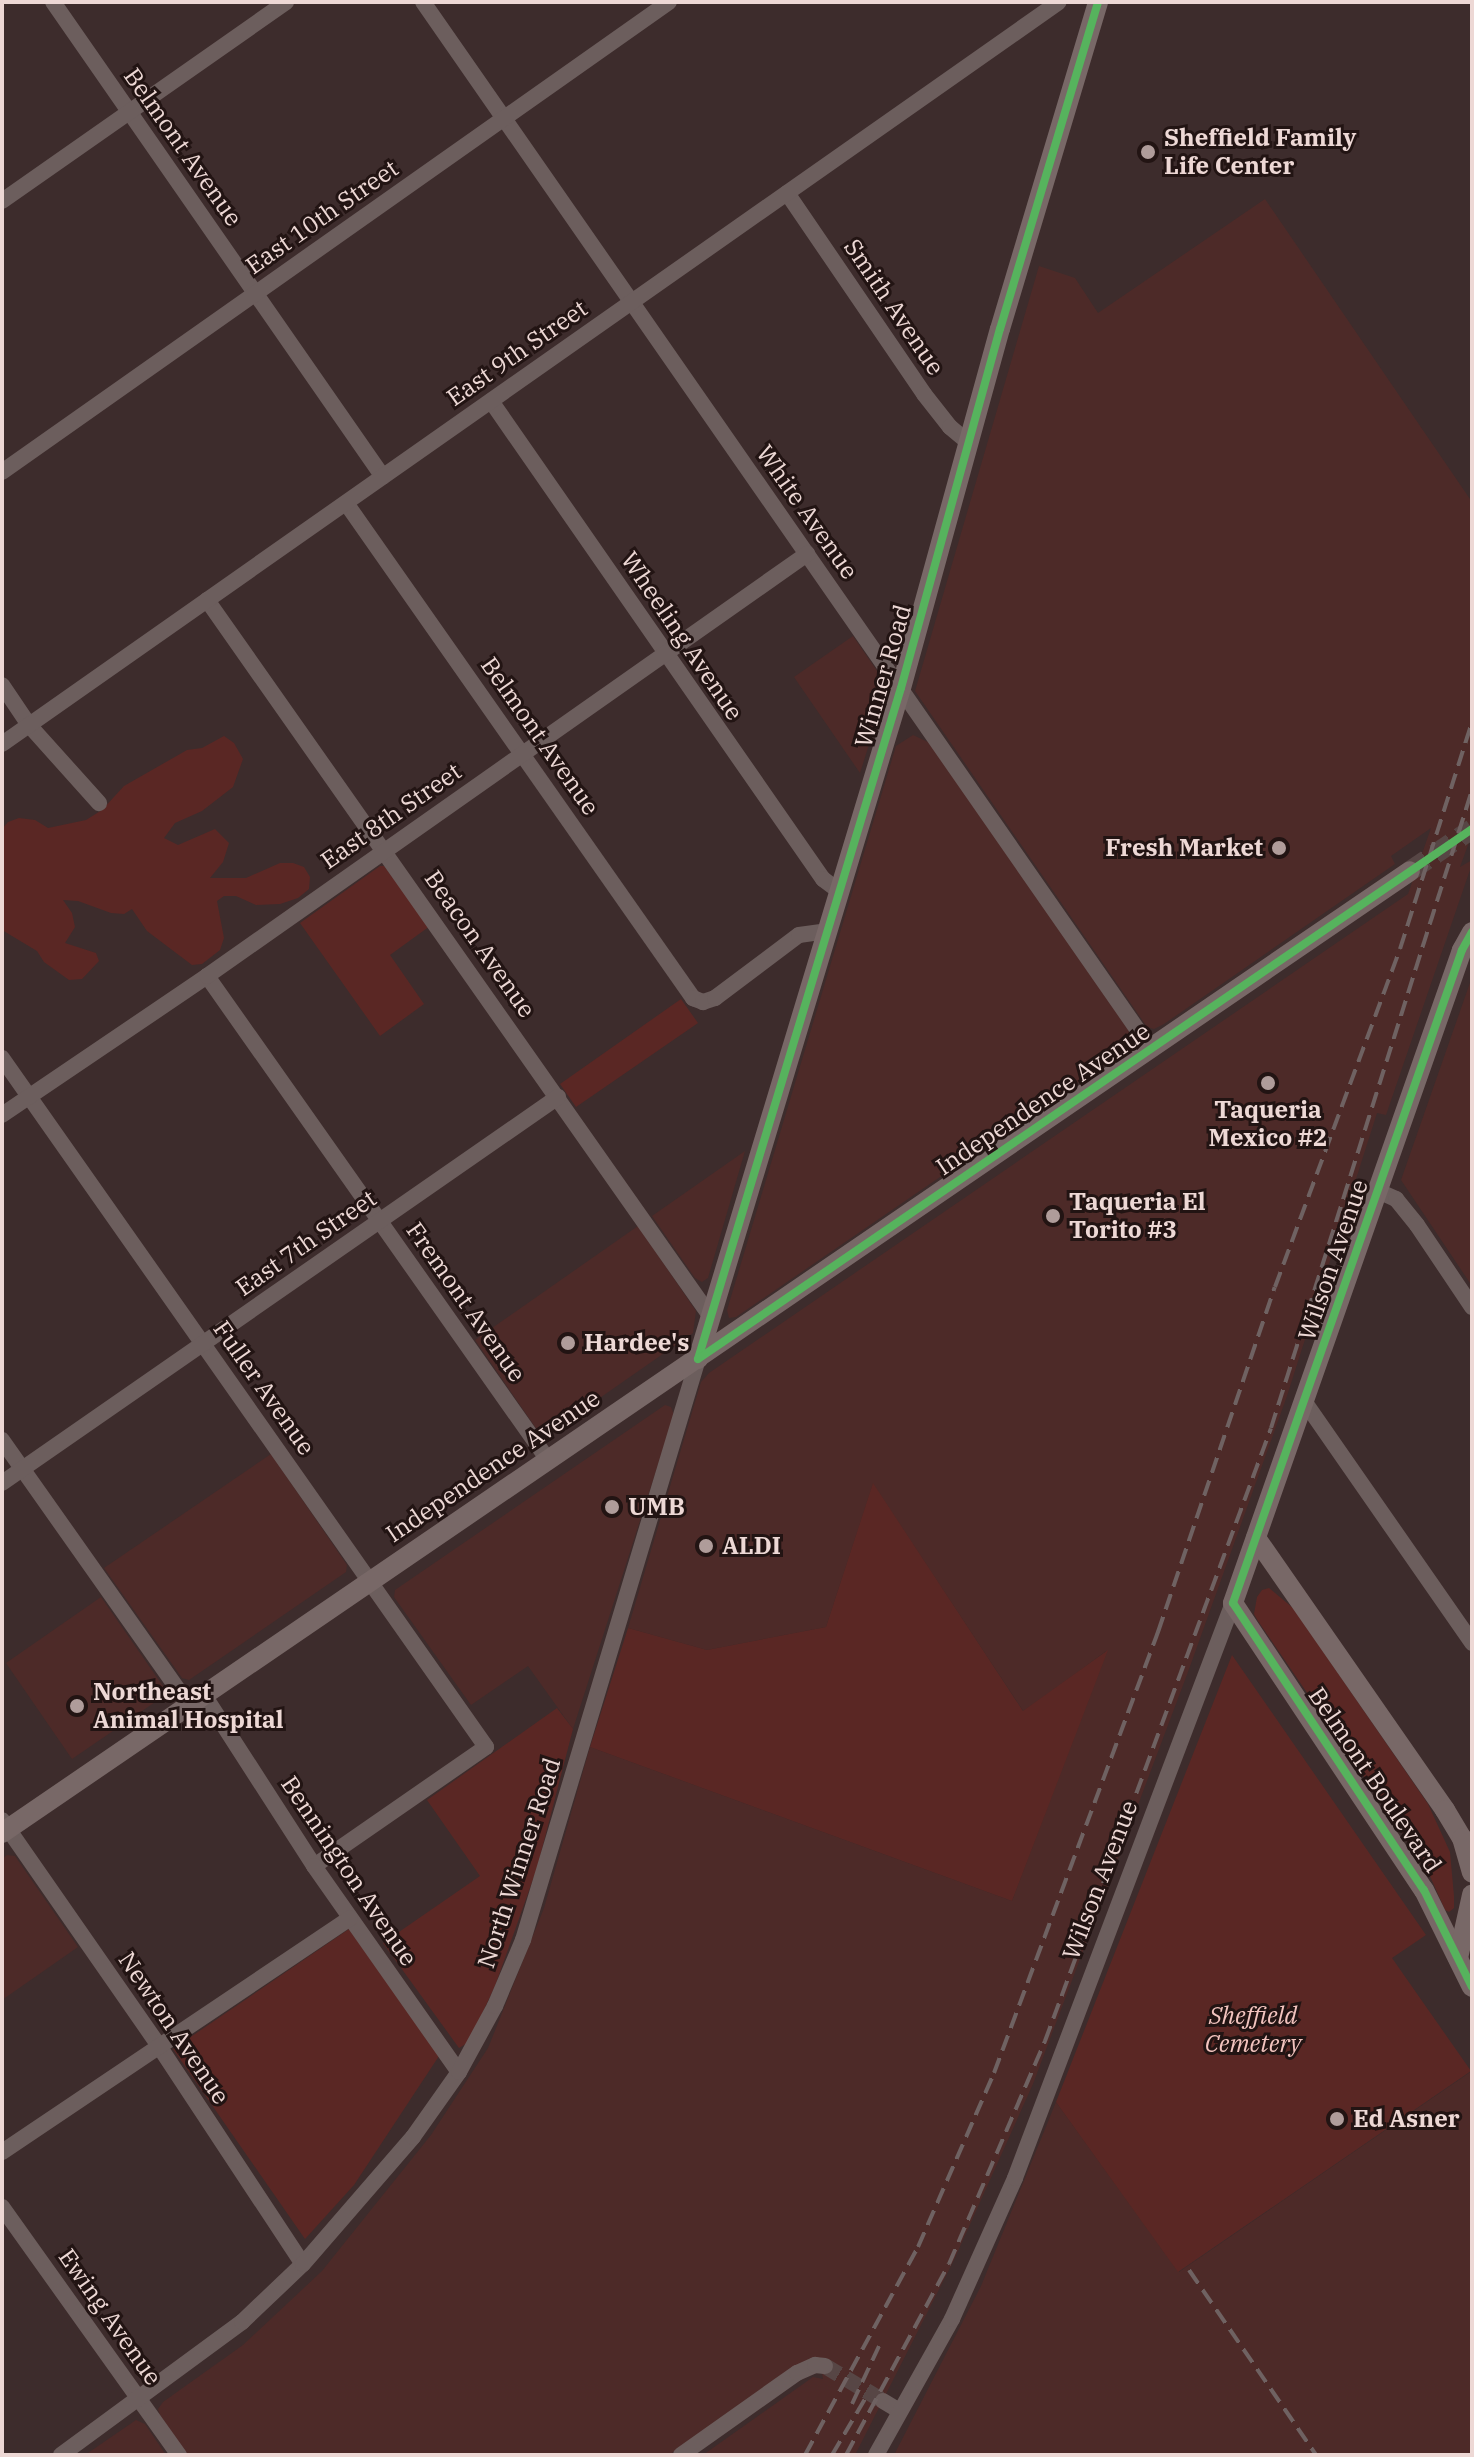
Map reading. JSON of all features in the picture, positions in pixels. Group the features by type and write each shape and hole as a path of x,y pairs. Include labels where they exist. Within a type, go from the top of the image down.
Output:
{"main road":[{"name":"Winner Road","path":"698,1359 901,688 1098,2"},
{"name":"Independence Avenue","path":"4,1827 698,1359 1410,871"},
{"name":"Wilson Avenue","path":"1233,1603 1462,950 1472,932"},
{"name":"Belmont Boulevard","path":"1256,1538 1445,1810 1462,1838 1472,1873"},
{"name":"Belmont Boulevard","path":"1233,1603 1424,1890 1472,1987"},
{"path":"1458,1958 1472,1895"}],"street":[{"name":"Belmont Avenue","path":"53,2 383,477"},
{"path":"2,201 286,2"},
{"name":"White Avenue","path":"423,2 1151,1049"},
{"name":"East 10th Street","path":"2,472 669,2"},
{"name":"East 9th Street","path":"2,744 1059,2"},
{"name":"Smith Avenue","path":"787,193 924,394 950,427 969,443"},
{"name":"Wheeling Avenue","path":"491,401 823,879 840,892"},
{"name":"Belmont Avenue","path":"346,503 693,998 703,1002 715,998 799,935 827,931"},
{"name":"East 8th Street","path":"2,1115 207,976 807,554"},
{"name":"Beacon Avenue","path":"207,600 711,1317"},
{"path":"2,685 29,725 99,803"},
{"name":"Fremont Avenue","path":"207,976 548,1460"},
{"name":"Fuller Avenue","path":"2,1058 486,1747 314,1866"},
{"name":"East 7th Street","path":"2,1483 558,1097"},
{"path":"1378,1191 1399,1202 1472,1307"},
{"name":"North Winner Road","path":"61,2455 242,2322 303,2264 413,2137 459,2072 495,2006 523,1940 698,1359"},
{"path":"1304,1401 1472,1643"},
{"name":"Bennington Avenue","path":"2,1440 196,1700 459,2072"},
{"name":"Wilson Avenue","path":"898,2410 952,2319 1015,2178 1233,1603"},
{"name":"Newton Avenue","path":"4,1827 159,2046 303,2264"},
{"path":"2,2152 350,1918"},
{"name":"Ewing Avenue","path":"2,2207 179,2455"},
{"path":"681,2455 797,2373 815,2365 825,2366"},
{"path":"876,2455 898,2410 883,2401"}],"shaded area":[{"path":"1265,199 1472,502 1472,834 1460,867 1472,860 1472,864 1386,1115 1377,1113 1287,1396 1188,1672 1033,2084 954,2260 855,2455 703,2455 813,2377 823,2379 820,2359 801,2363 669,2455 187,2455 160,2415 158,2409 163,2402 243,2345 322,2271 431,2135 488,2048 544,1908 590,1747 1012,1901 1106,1651 1024,1712 873,1484 826,1627 707,1650 628,1628 701,1382 709,1373 1408,894 1431,828 1391,856 1395,864 1164,1024 1154,1029 1147,1027 915,691 1039,266 1075,278 1098,313"},
{"path":"853,636 884,681 886,691 860,773 794,677"},
{"path":"913,735 930,743 1134,1038 1131,1046 736,1317 729,1318 727,1310 896,746"},
{"path":"1472,977 1472,1286 1401,1180"},
{"path":"745,1151 708,1278 702,1282 695,1278 652,1216"},
{"path":"638,1226 696,1311 693,1333 548,1434 540,1434 475,1340"},
{"path":"665,1405 671,1407 674,1415 573,1729 528,1666 471,1705 394,1597 395,1590"},
{"path":"271,1454 347,1565 346,1572 189,1680 182,1678 104,1568"},
{"path":"101,1597 165,1689 164,1696 72,1759 6,1663"},
{"path":"7,1855 15,1856 78,1947 2,2000 2,1859"},
{"path":"1472,2071 1472,2455 894,2455 981,2286 1056,2102 1179,2272"},
{"path":"136,2420 145,2424 166,2455 85,2455"}],"green space":[{"path":"224,736 234,743 243,759 233,787 202,811 175,823 164,838 178,845 215,829 229,843 223,862 210,878 246,878 280,863 293,863 304,867 310,877 309,889 298,898 280,904 256,905 236,896 224,896 217,901 224,938 220,950 202,964 192,965 147,931 132,909 124,914 111,913 78,901 63,900 72,913 75,927 65,943 96,953 99,961 82,979 69,980 44,962 37,951 2,930 2,829 8,822 19,818 35,820 48,828 86,820 102,810 124,786 187,750 202,748"},
{"path":"384,866 430,926 390,955 424,1004 380,1036 300,923"},
{"path":"681,999 698,1023 576,1107 560,1084"},
{"path":"873,1483 1023,1711 1108,1650 1012,1901 590,1747 628,1628 707,1650 826,1627"},
{"path":"1269,1588 1293,1608 1428,1804 1450,1852 1454,1908 1449,1912 1445,1910 1426,1867 1254,1614 1257,1597 1262,1590"},
{"name":"Sheffield Cemetery","path":"1232,1655 1426,1935 1392,1958 1471,2071 1178,2272 1056,2102"},
{"path":"557,1708 573,1729 537,1868 495,1986 469,2042 459,2048 383,1943 480,1876 427,1800"},
{"path":"349,1929 439,2056 354,2185 305,2239 173,2049"}],"tunnel":[{"path":"1410,871 1472,829"},
{"path":"825,2366 883,2401"}],"railway":[{"path":"805,2455 918,2247 994,2073 1158,1632 1275,1287 1400,949 1472,722"},
{"path":"846,2455 949,2264 1045,2041 1271,1428 1472,790"},
{"path":"1189,2270 1316,2455"},
{"path":"852,2404 879,2346"},
{"path":"832,2455 868,2394"}],"cycle path":[{"path":"698,1359 901,688 1000,329 1098,2"},
{"path":"698,1359 1472,829"},
{"path":"1472,932 1462,950 1233,1603 1424,1890 1472,1987"}],"place":[{"name":"Sheffield Family Life Center","path":"1148,152"},
{"name":"Fresh Market","path":"1279,848"},
{"name":"Taqueria Mexico #2","path":"1268,1083"},
{"name":"Taqueria El Torito #3","path":"1053,1216"},
{"name":"Hardee's","path":"568,1343"},
{"name":"UMB","path":"612,1507"},
{"name":"ALDI","path":"706,1546"},
{"name":"Northeast Animal Hospital","path":"77,1706"},
{"name":"Ed Asner","path":"1337,2119"}]}
